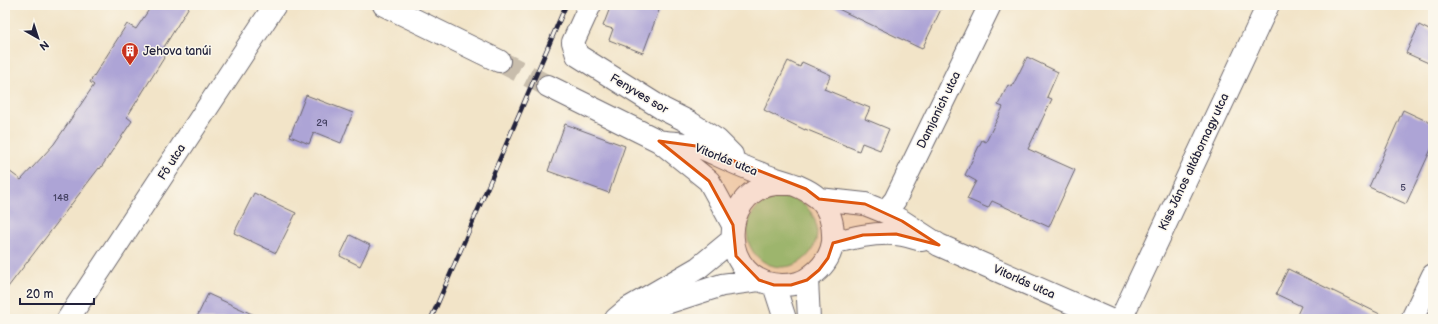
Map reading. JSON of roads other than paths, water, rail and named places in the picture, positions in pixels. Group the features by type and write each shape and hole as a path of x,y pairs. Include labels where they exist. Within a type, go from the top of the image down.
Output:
{"street":[{"name":"Fő utca","path":"68,319 274,5"},
{"path":"384,5 499,61"},
{"name":"Fenyves sor","path":"590,5 574,42 577,55 656,105 717,140 743,166"},
{"name":"Damjanich utca","path":"885,212 895,200 990,5"},
{"name":"Kiss János altábornagy utca","path":"1121,319 1268,5"},
{"name":"Vitorlás utca","path":"548,86 659,141 709,181 732,233 736,256 746,269 766,282 791,285 807,280 819,270 828,258 833,243 832,222 828,212 819,199 806,189 743,166 696,146 659,141"},
{"name":"Vitorlás utca","path":"732,233 738,210 747,198 760,189 768,186 775,184 791,184"},
{"name":"Vitorlás utca","path":"819,199 864,204 885,212 939,245"},
{"path":"616,319 629,308 698,268 732,233"},
{"name":"Vitorlás utca","path":"833,243 863,235 896,234 939,245 1108,319"},
{"path":"1412,319 1433,275"},
{"path":"807,280 809,319"},
{"path":"627,319 666,303 722,285 766,282 785,319"}],"tunnel":[{"path":"499,61 548,86"}],"railway":[{"path":"431,319 566,5"}],"place":[{"name":"Jehova tanúi","path":"130,66"}]}
